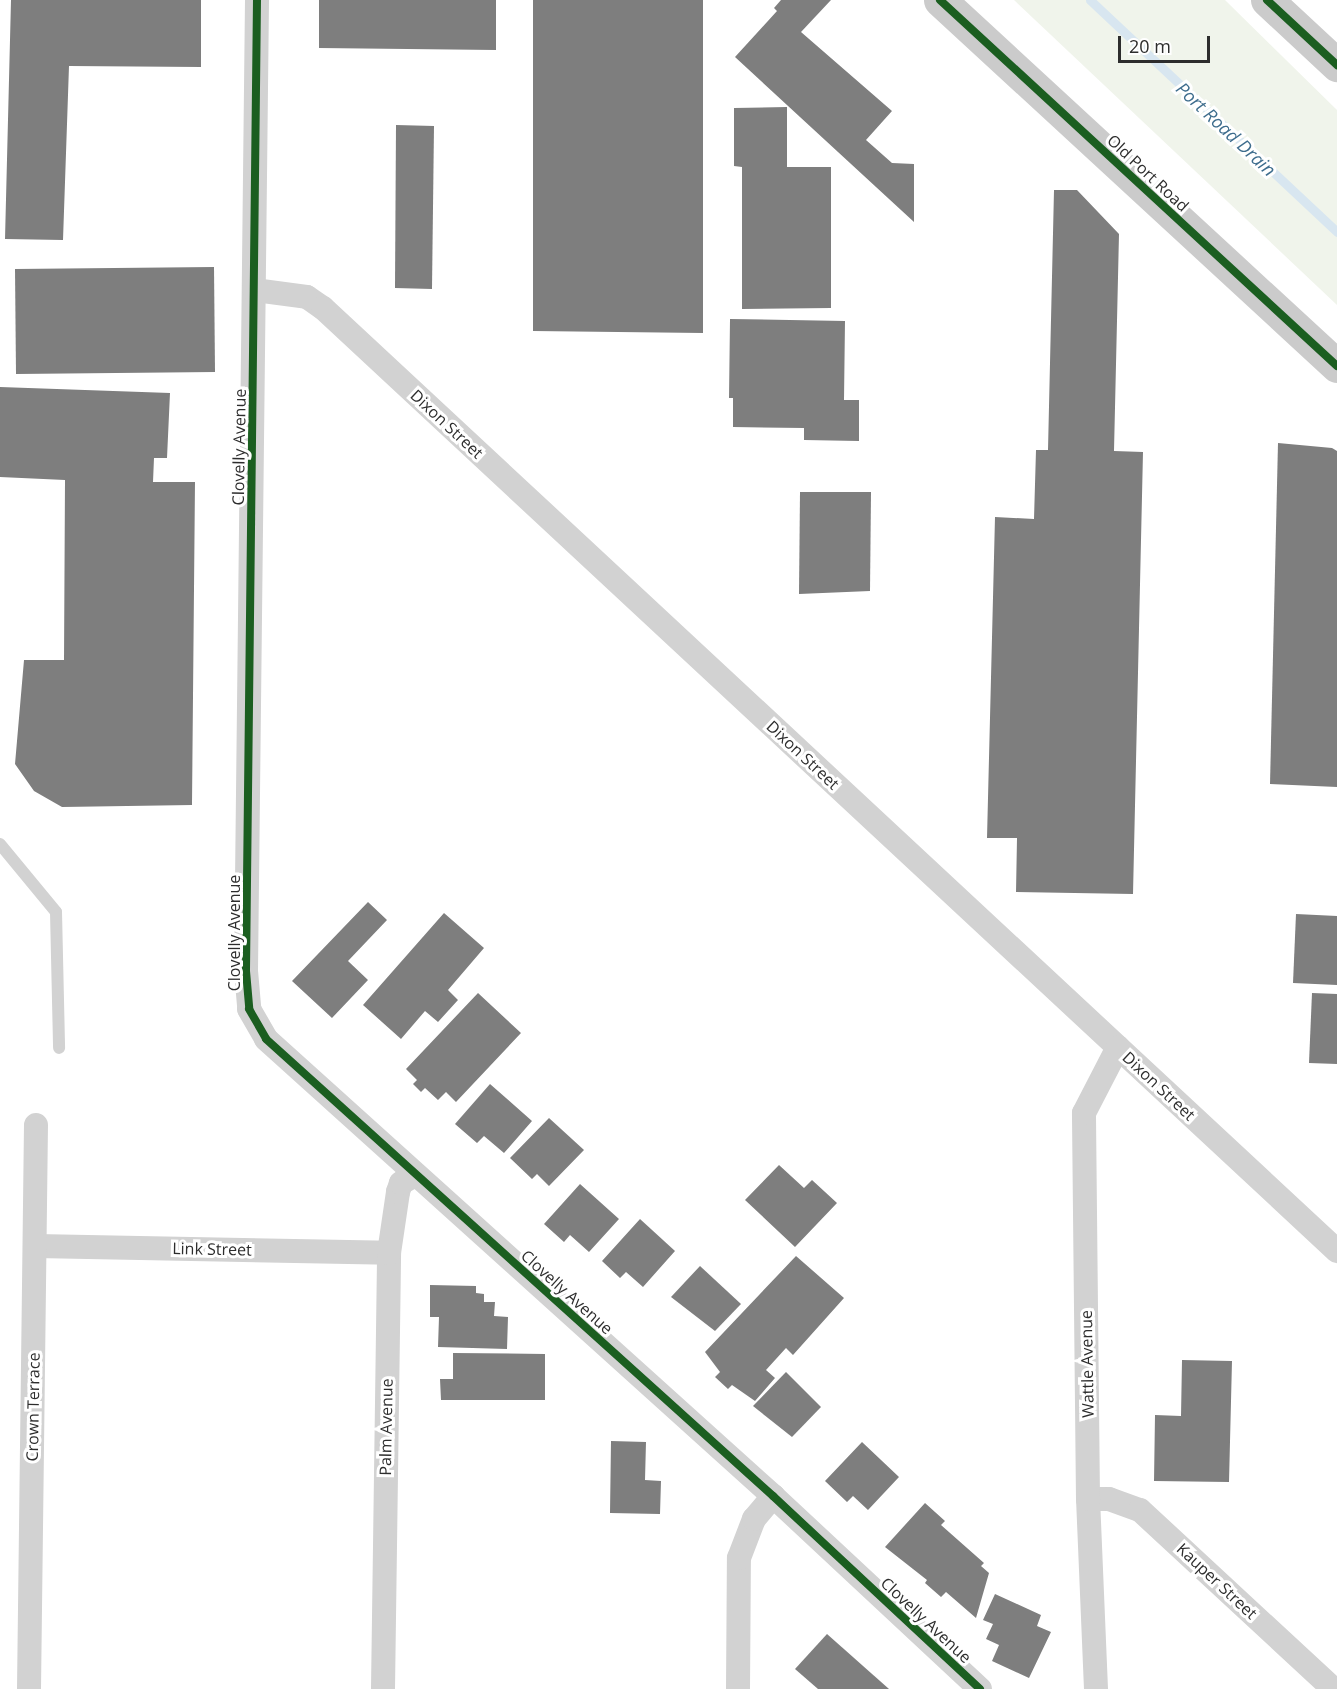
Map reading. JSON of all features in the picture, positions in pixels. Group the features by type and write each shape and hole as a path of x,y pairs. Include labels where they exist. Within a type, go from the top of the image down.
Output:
{"main road":[{"name":"Old Port Road","path":"940,0 1337,366"},
{"path":"1267,0 1337,65"}],"street":[{"name":"Clovelly Avenue","path":"257,0 249,1009 266,1039 773,1496 980,1689"},
{"name":"Dixon Street","path":"254,290 307,297 323,309 1337,1251"},
{"name":"Wattle Avenue","path":"1096,1689 1088,1499 1084,1113 1118,1047"},
{"name":"Crown Terrace","path":"29,1689 36,1125"},
{"name":"Palm Avenue","path":"382,1689 389,1252 401,1183 416,1175"},
{"name":"Link Street","path":"36,1246 389,1252"},
{"path":"738,1689 739,1558 754,1519 773,1496"},
{"name":"Kauper Street","path":"1088,1499 1109,1499 1140,1510 1333,1689"}],"lane":[{"path":"0,844 56,912 59,1048"}],"shaded area":[{"path":"1014,0 1225,0 1337,110 1337,305"}],"building":[{"path":"11,0 201,0 201,67 69,66 63,240 5,239"},
{"path":"319,0 496,0 496,50 319,48"},
{"path":"533,0 703,0 703,333 533,331"},
{"path":"781,0 831,0 801,32 892,111 866,140 892,163 914,164 914,222 735,57 777,11 774,8"},
{"path":"787,107 787,167 831,167 831,308 742,309 742,167 734,166 734,108"},
{"path":"396,125 434,126 432,289 395,288"},
{"path":"1054,190 1077,190 1119,234 1114,451 1143,452 1133,894 1016,892 1017,838 987,838 995,517 1034,519 1036,450 1048,450"},
{"path":"214,267 215,372 16,374 15,269"},
{"path":"730,319 845,321 844,400 859,400 859,441 804,440 804,428 733,427 733,398 729,398"},
{"path":"0,387 170,393 167,458 154,458 153,482 195,482 192,805 62,807 34,791 15,764 24,660 64,660 65,480 0,477"},
{"path":"1278,443 1332,448 1337,451 1337,787 1270,784"},
{"path":"800,492 871,492 870,591 799,594"},
{"path":"368,902 387,920 348,961 368,980 332,1018 292,981"},
{"path":"444,913 484,948 448,990 458,1000 438,1022 425,1011 401,1039 363,1005"},
{"path":"1296,914 1337,916 1337,985 1293,983"},
{"path":"478,993 521,1033 456,1102 446,1092 438,1100 425,1088 421,1092 413,1084 417,1080 406,1069"},
{"path":"1312,993 1337,994 1337,1064 1309,1063"},
{"path":"490,1084 532,1121 504,1153 484,1136 477,1143 455,1124"},
{"path":"549,1118 584,1150 549,1186 537,1174 532,1179 510,1158"},
{"path":"779,1165 804,1188 812,1180 837,1203 795,1247 745,1200"},
{"path":"580,1184 619,1219 589,1252 570,1235 564,1242 544,1224"},
{"path":"640,1219 675,1251 643,1287 626,1272 620,1278 602,1261"},
{"path":"796,1256 844,1298 793,1355 786,1348 766,1370 775,1378 755,1401 732,1385 728,1389 715,1377 720,1372 705,1352"},
{"path":"700,1266 741,1304 715,1331 671,1297"},
{"path":"430,1285 476,1286 476,1293 484,1294 484,1302 495,1302 494,1316 508,1317 507,1349 438,1347 439,1317 430,1317"},
{"path":"453,1353 545,1354 545,1400 441,1400 440,1379 453,1379"},
{"path":"1182,1360 1232,1361 1229,1482 1154,1481 1155,1415 1181,1416"},
{"path":"786,1372 821,1407 792,1437 753,1406"},
{"path":"611,1441 646,1442 645,1480 661,1481 660,1514 610,1513"},
{"path":"862,1442 899,1477 868,1510 853,1496 847,1502 825,1481"},
{"path":"925,1503 945,1521 941,1525 984,1563 981,1566 989,1573 976,1618 946,1592 941,1597 925,1583 927,1580 885,1547"},
{"path":"995,1594 1041,1615 1037,1626 1051,1632 1029,1678 992,1661 999,1645 986,1639 993,1624 983,1620"},
{"path":"827,1634 889,1689 818,1689 795,1669"}],"waterway":[{"name":"Port Road Drain","path":"1090,0 1337,232"}],"cycle path":[{"path":"257,0 246,971 249,1009 266,1039 773,1496 980,1689"},
{"path":"940,0 1337,366"},
{"path":"1267,0 1337,65"}]}
